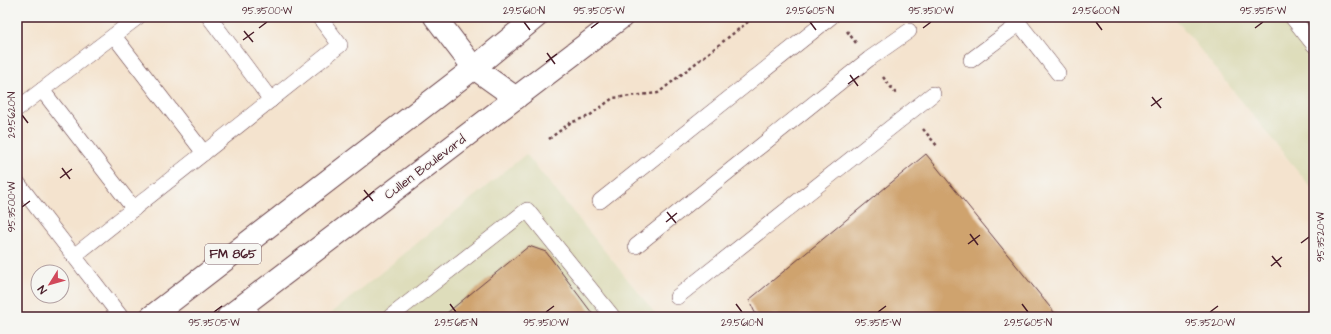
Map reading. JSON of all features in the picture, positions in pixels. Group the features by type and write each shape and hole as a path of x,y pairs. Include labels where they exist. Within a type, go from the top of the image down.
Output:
{"main road":[{"path":"434,17 474,68 516,98"},
{"name":"FM 865","path":"151,317 474,68 536,17"},
{"name":"Cullen Boulevard","path":"242,313 516,98 622,17"}],"lane":[{"path":"17,109 138,17"},
{"path":"209,17 271,100"},
{"path":"74,256 340,45 319,17"},
{"path":"600,201 832,17"},
{"path":"1292,17 1314,45"},
{"path":"971,60 1017,20 1058,73"},
{"path":"636,246 869,59 908,31"},
{"path":"114,36 204,153"},
{"path":"42,90 134,209"},
{"path":"677,297 933,94"},
{"path":"17,182 121,317"},
{"path":"390,317 527,210 612,317"}],"path":[{"path":"549,139 570,123 589,116 613,98 658,93 754,17"},
{"path":"845,29 938,147"}],"shaded area":[{"path":"1174,17 1314,17 1314,191"},
{"path":"526,154 658,317 327,317"}],"building":[{"path":"926,154 1058,317 779,317 778,315 757,317 749,300"},
{"path":"529,246 546,252 595,317 442,317"}]}
